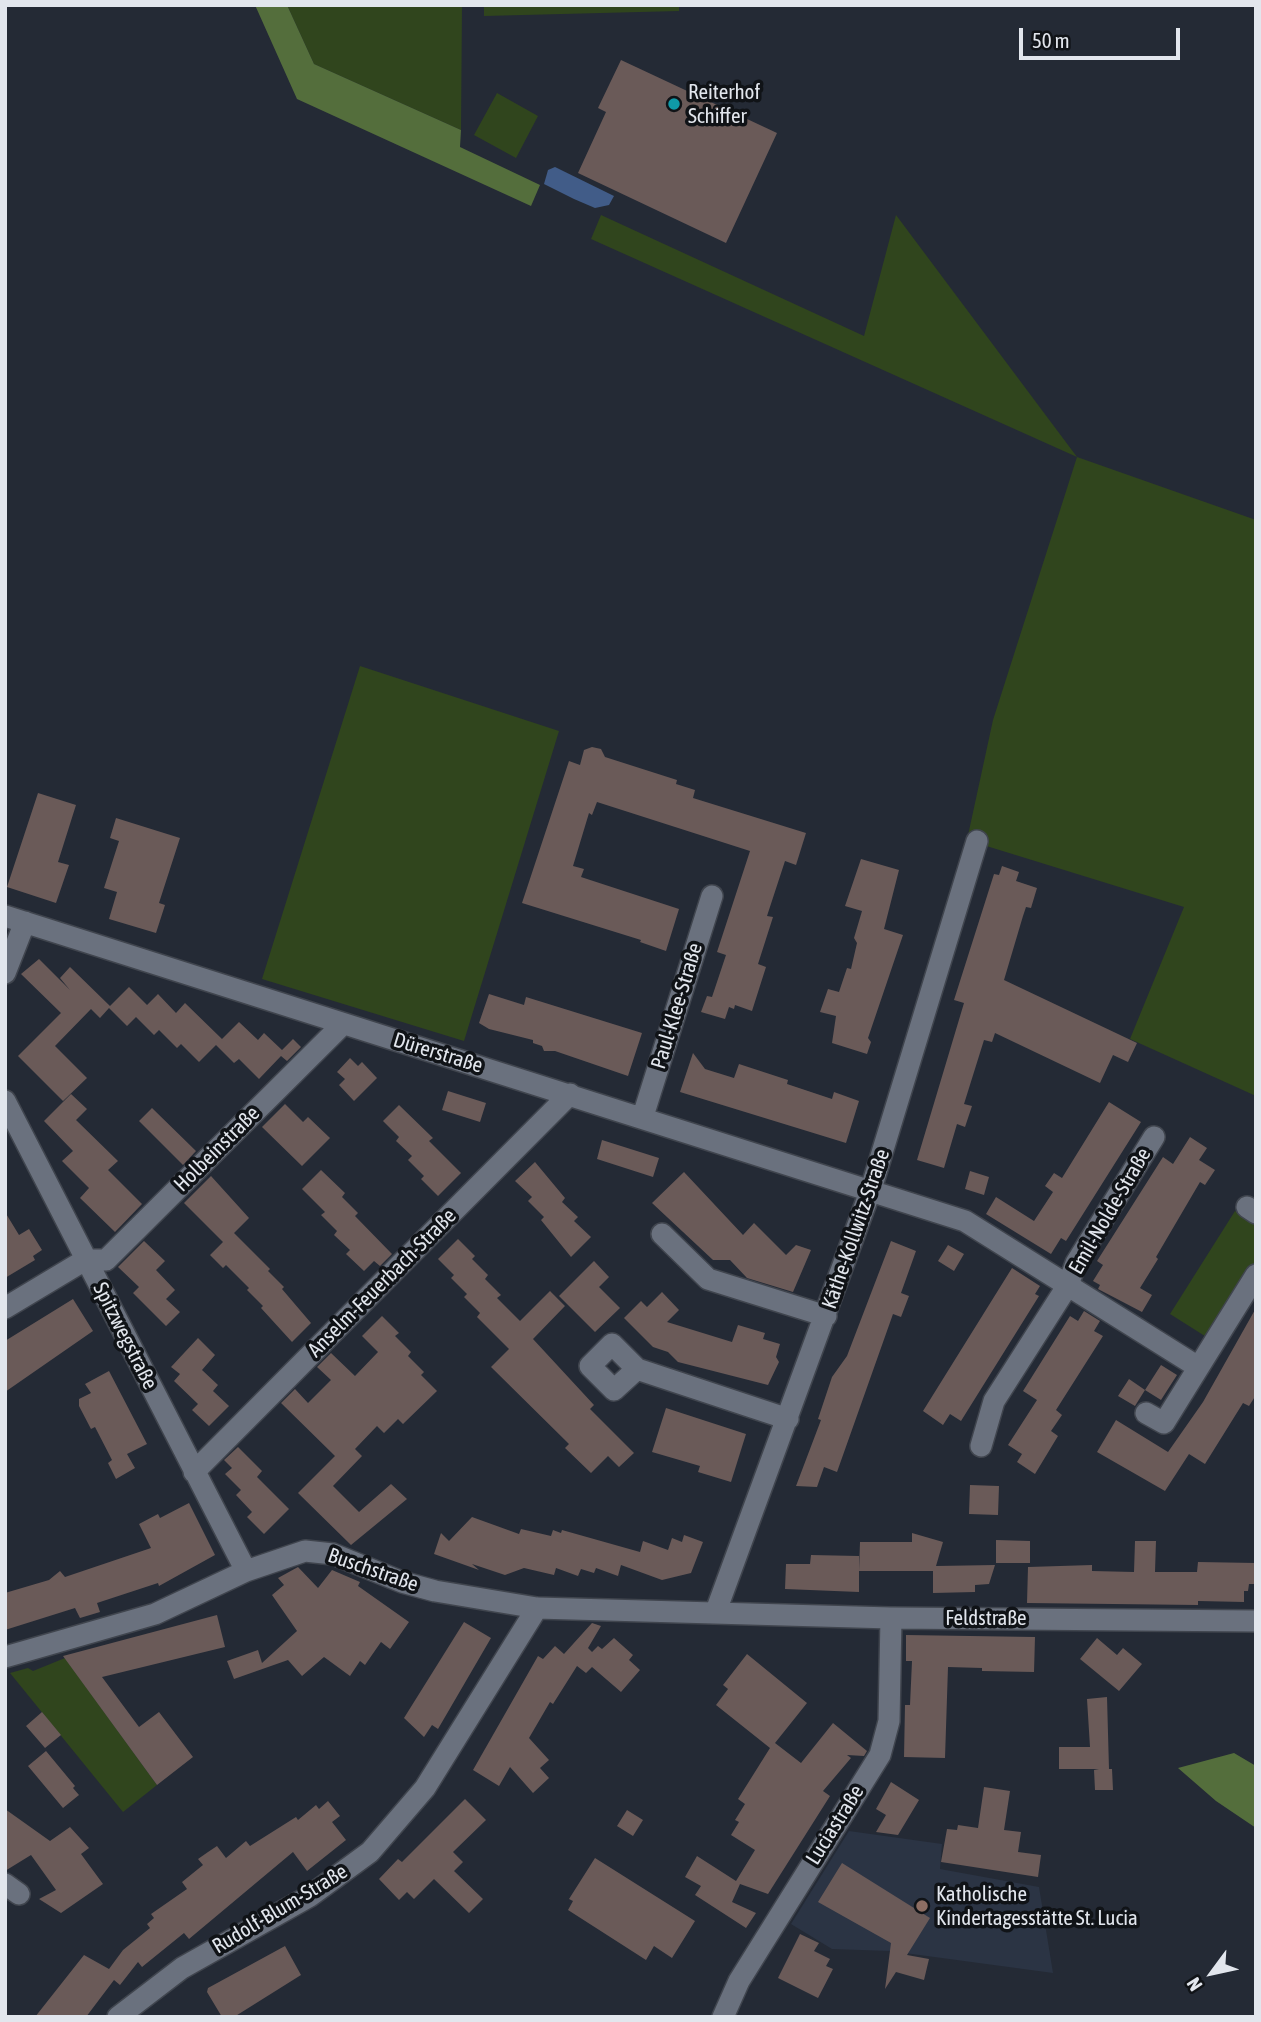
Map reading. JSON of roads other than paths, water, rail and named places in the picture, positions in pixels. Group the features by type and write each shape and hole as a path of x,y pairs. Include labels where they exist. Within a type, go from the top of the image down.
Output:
{"street":[{"name":"Käthe-Kollwitz-Straße","path":"716,1611 871,1189 977,841"},
{"name":"Paul-Klee-Straße","path":"643,1116 712,896"},
{"name":"Dürerstraße","path":"15,919 871,1189"},
{"path":"5,973 15,919"},
{"name":"Holbeinstraße","path":"5,1308 85,1259 106,1260 343,1024"},
{"name":"Anselm-Feuerbach-Straße","path":"194,1472 570,1094"},
{"name":"Spitzwegstraße","path":"5,1101 246,1571"},
{"name":"Emil-Nolde-Straße","path":"981,1446 994,1401 1068,1285 1076,1263 1154,1137"},
{"name":"Emil-Nolde-Straße","path":"871,1189 965,1221 1198,1367"},
{"path":"662,1234 708,1279 826,1316"},
{"path":"1146,1413 1164,1423 1256,1275"},
{"path":"637,1369 788,1419"},
{"name":"Buschstraße","path":"5,1657 155,1614 246,1571 293,1553 332,1554 402,1582 435,1591 537,1608 716,1611"},
{"name":"Rudolf-Blum-Straße","path":"118,2017 182,1968 310,1896 370,1852 425,1788 537,1608"},
{"name":"Feldstraße","path":"716,1611 891,1618 1256,1621"},
{"name":"Luciastraße","path":"723,2017 739,1981 880,1755 889,1721 891,1618"}],"water":[{"path":"555,167 614,196 609,205 595,208 544,184 548,170"}],"place":[{"name":"Reiterhof Schiffer","path":"674,104"},
{"name":"Katholische Kindertagesstätte St. Lucia","path":"922,1906"}]}
